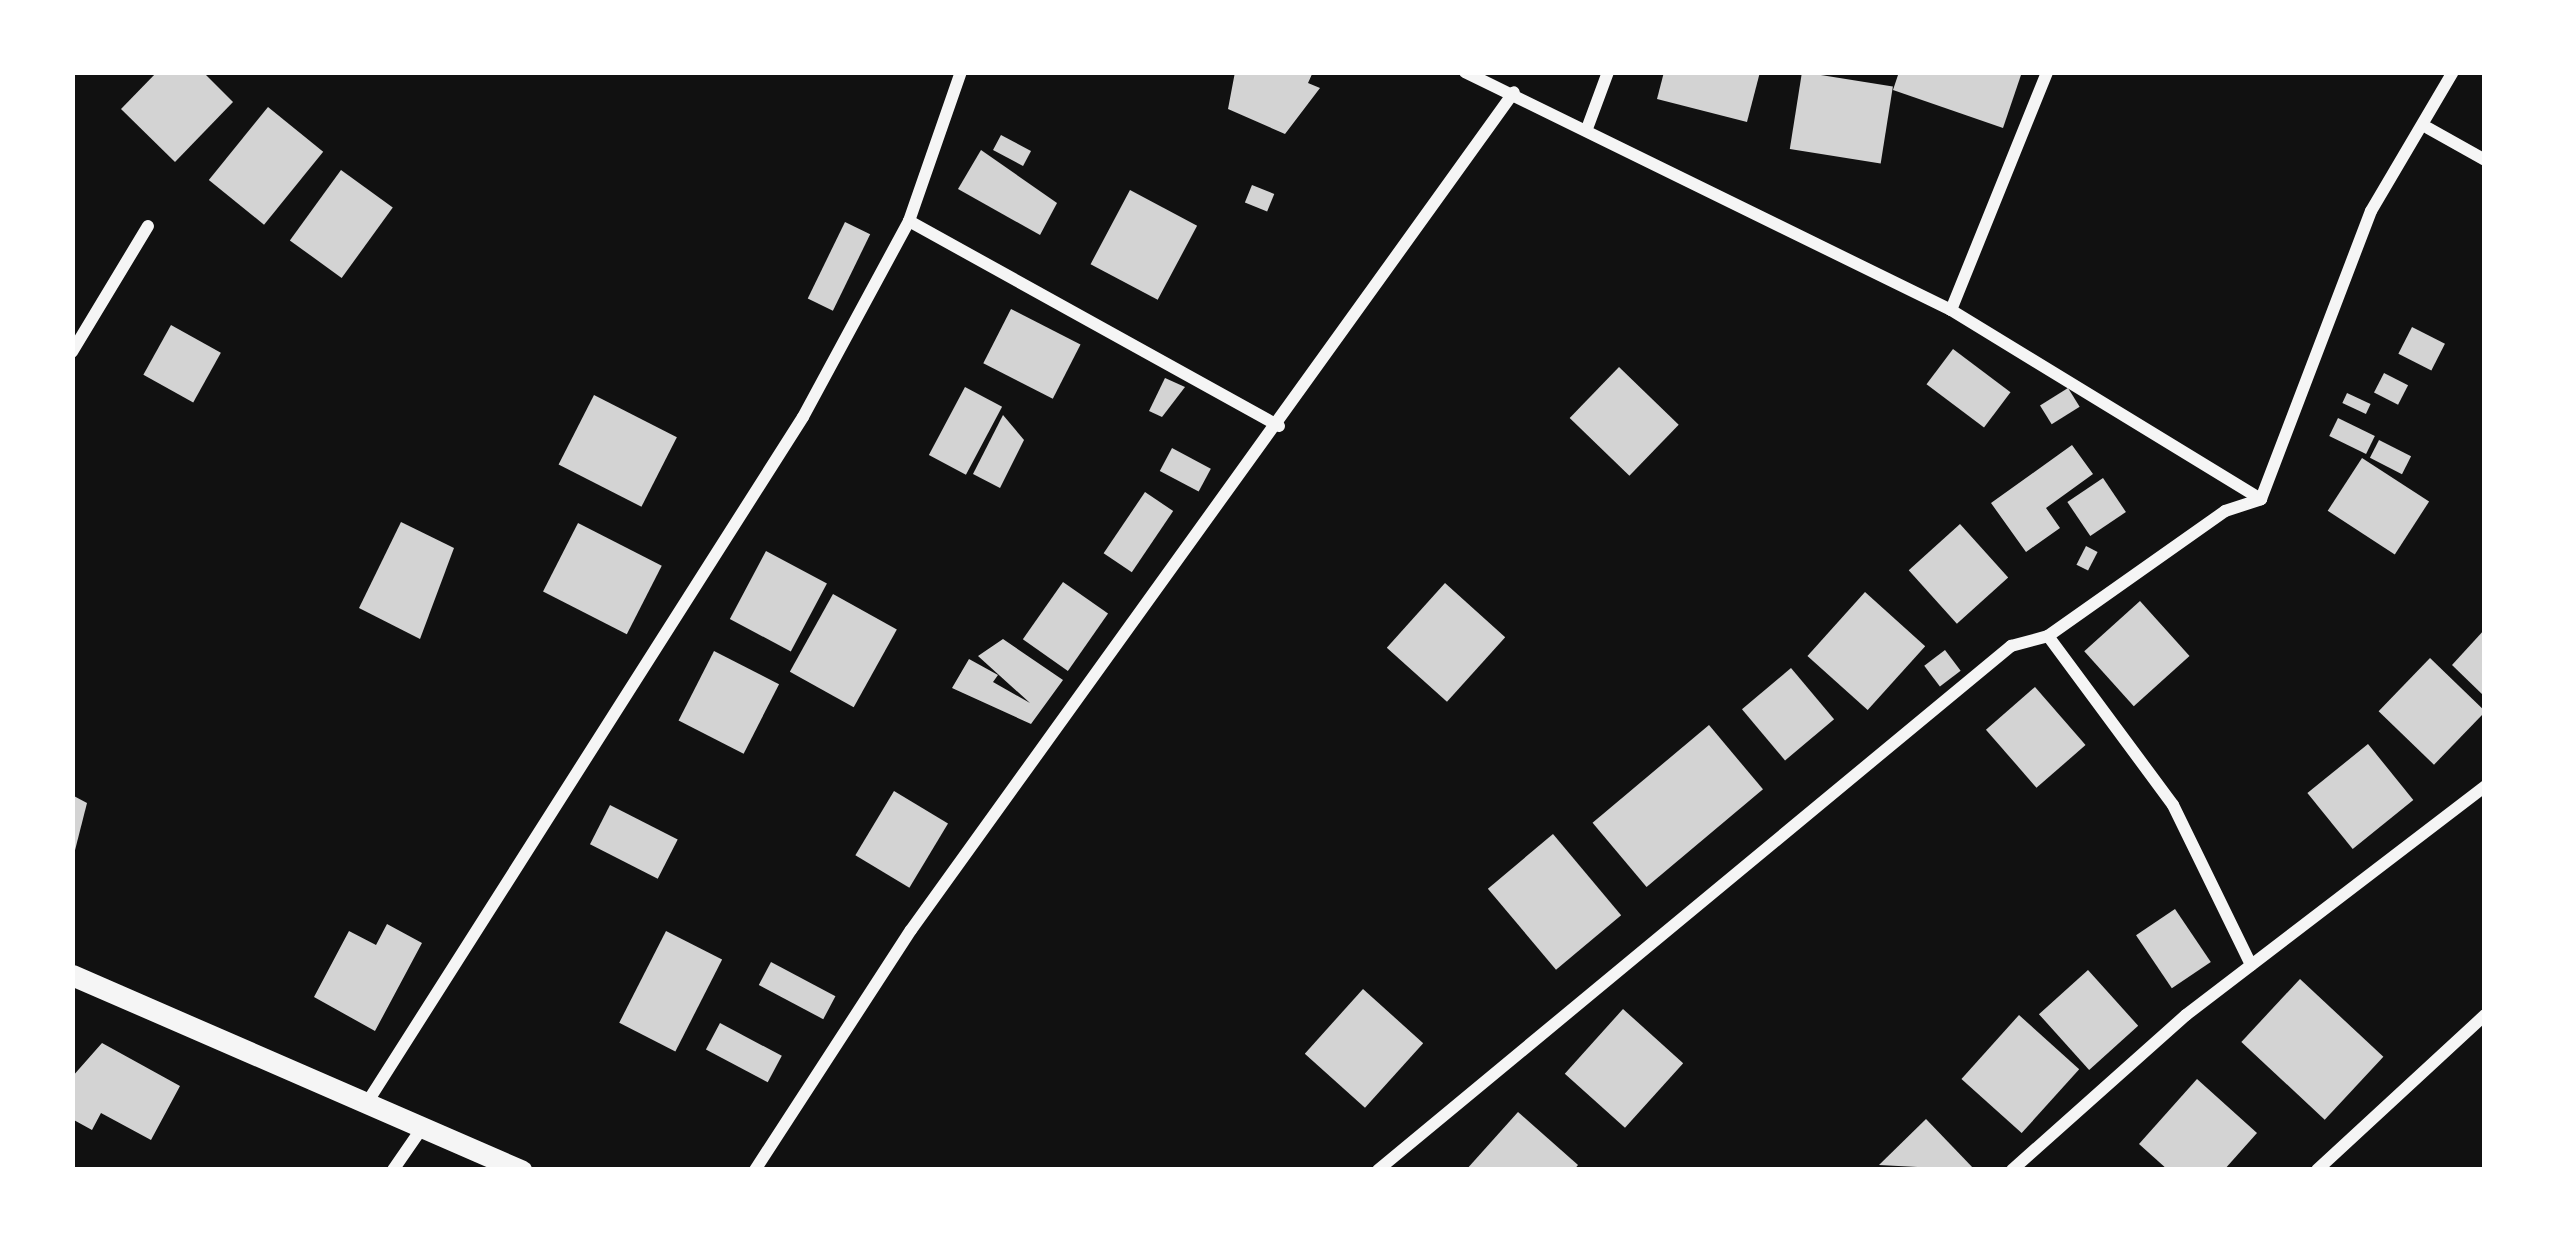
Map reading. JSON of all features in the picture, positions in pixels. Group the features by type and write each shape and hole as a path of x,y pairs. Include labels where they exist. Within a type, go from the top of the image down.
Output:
{"street":[{"path":"370,1098 802,416 909,221 961,72"},
{"path":"1465,72 1588,126 1951,310 2261,499"},
{"path":"1588,126 1608,72"},
{"path":"1951,310 2047,72"},
{"path":"2261,499 2371,211 2428,128 2453,72"},
{"path":"755,1170 911,930 1279,426 1514,92"},
{"path":"2428,128 2485,160"},
{"path":"909,221 1279,426"},
{"path":"72,352 148,226"},
{"path":"1378,1170 2011,646 2048,636 2225,511 2261,499"},
{"path":"2048,636 2173,805 2251,965"},
{"path":"2012,1170 2251,965 2485,785"},
{"path":"72,975 370,1098 520,1170"},
{"path":"2317,1170 2485,1015"},
{"path":"393,1170 424,1124"}],"building":[{"path":"157,72 203,72 233,102 175,162 121,109"},
{"path":"1235,72 1313,72 1308,83 1320,88 1285,134 1228,109"},
{"path":"1664,72 1760,72 1747,122 1657,99"},
{"path":"1802,72 1893,86 1881,163 1790,149"},
{"path":"1899,72 2022,72 2003,128 1893,90"},
{"path":"268,107 323,152 264,225 209,180"},
{"path":"1001,135 1031,151 1023,166 993,150"},
{"path":"981,150 1057,203 1040,235 958,189"},
{"path":"341,170 393,208 342,278 290,240"},
{"path":"1252,185 1274,194 1267,212 1245,203"},
{"path":"1130,190 1197,226 1158,300 1091,264"},
{"path":"845,222 870,234 833,311 808,298"},
{"path":"1011,309 1080,344 1053,399 983,363"},
{"path":"171,325 221,353 193,402 143,375"},
{"path":"2412,327 2445,344 2431,371 2398,354"},
{"path":"1953,349 2011,392 1984,427 1927,384"},
{"path":"1619,367 1679,425 1629,476 1570,418"},
{"path":"2384,373 2408,385 2398,405 2374,393"},
{"path":"1165,378 1185,387 1162,417 1149,411"},
{"path":"965,387 1002,407 966,475 929,455"},
{"path":"2068,388 2080,407 2052,424 2040,405"},
{"path":"2347,393 2371,404 2366,414 2342,403"},
{"path":"594,395 677,437 641,507 559,464"},
{"path":"1003,415 1024,440 1000,488 973,474"},
{"path":"2338,418 2375,436 2366,454 2329,436"},
{"path":"2379,440 2411,456 2402,474 2370,458"},
{"path":"2072,445 2093,474 2046,508 2060,528 2026,552 1991,503"},
{"path":"1172,448 1211,469 1199,492 1160,471"},
{"path":"2362,458 2429,502 2395,554 2328,511"},
{"path":"2103,478 2126,512 2090,536 2067,502"},
{"path":"1145,492 1173,511 1132,572 1104,553"},
{"path":"401,522 454,548 420,639 359,608"},
{"path":"578,523 662,566 627,634 543,592"},
{"path":"1960,524 2008,578 1957,624 1909,570"},
{"path":"2086,546 2098,552 2088,571 2076,565"},
{"path":"766,551 827,583 791,651 730,619"},
{"path":"1063,582 1108,614 1068,671 1023,639"},
{"path":"1445,583 1505,637 1447,702 1387,648"},
{"path":"1865,592 1925,646 1868,710 1807,656"},
{"path":"833,594 897,629 854,707 790,672"},
{"path":"2140,601 2190,656 2134,706 2084,651"},
{"path":"2485,629 2485,697 2452,665"},
{"path":"1003,639 1063,680 1031,724 952,688 969,659 998,675 993,682 1030,703 978,656"},
{"path":"1945,650 1961,671 1940,686 1924,666"},
{"path":"714,651 779,684 744,754 679,720"},
{"path":"2430,658 2485,711 2434,765 2379,711"},
{"path":"1791,668 1834,719 1785,760 1742,709"},
{"path":"2035,687 2086,745 2036,788 1986,730"},
{"path":"1709,725 1763,789 1647,887 1593,823"},
{"path":"2368,744 2413,800 2353,849 2307,793"},
{"path":"894,791 948,823 909,888 855,855"},
{"path":"72,795 87,803 72,862"},
{"path":"610,805 678,840 658,879 590,844"},
{"path":"1553,834 1621,915 1556,970 1488,889"},
{"path":"2175,909 2211,962 2172,988 2136,935"},
{"path":"387,924 422,943 375,1031 314,997 349,931 376,945"},
{"path":"666,931 722,960 675,1051 619,1023"},
{"path":"771,962 835,996 823,1019 759,985"},
{"path":"2088,970 2138,1026 2089,1070 2039,1014"},
{"path":"2300,979 2383,1057 2325,1120 2241,1042"},
{"path":"1363,989 1423,1043 1365,1108 1305,1054"},
{"path":"1623,1009 1683,1063 1625,1128 1565,1074"},
{"path":"2019,1015 2079,1069 2022,1133 1961,1079"},
{"path":"720,1023 782,1056 768,1082 706,1049"},
{"path":"102,1043 180,1086 151,1140 101,1113 92,1130 72,1119 72,1077"},
{"path":"2197,1079 2257,1133 2224,1170 2168,1170 2139,1144"},
{"path":"1518,1112 1578,1165 1574,1170 1466,1170"},
{"path":"1926,1119 1975,1170 1879,1165"}]}
